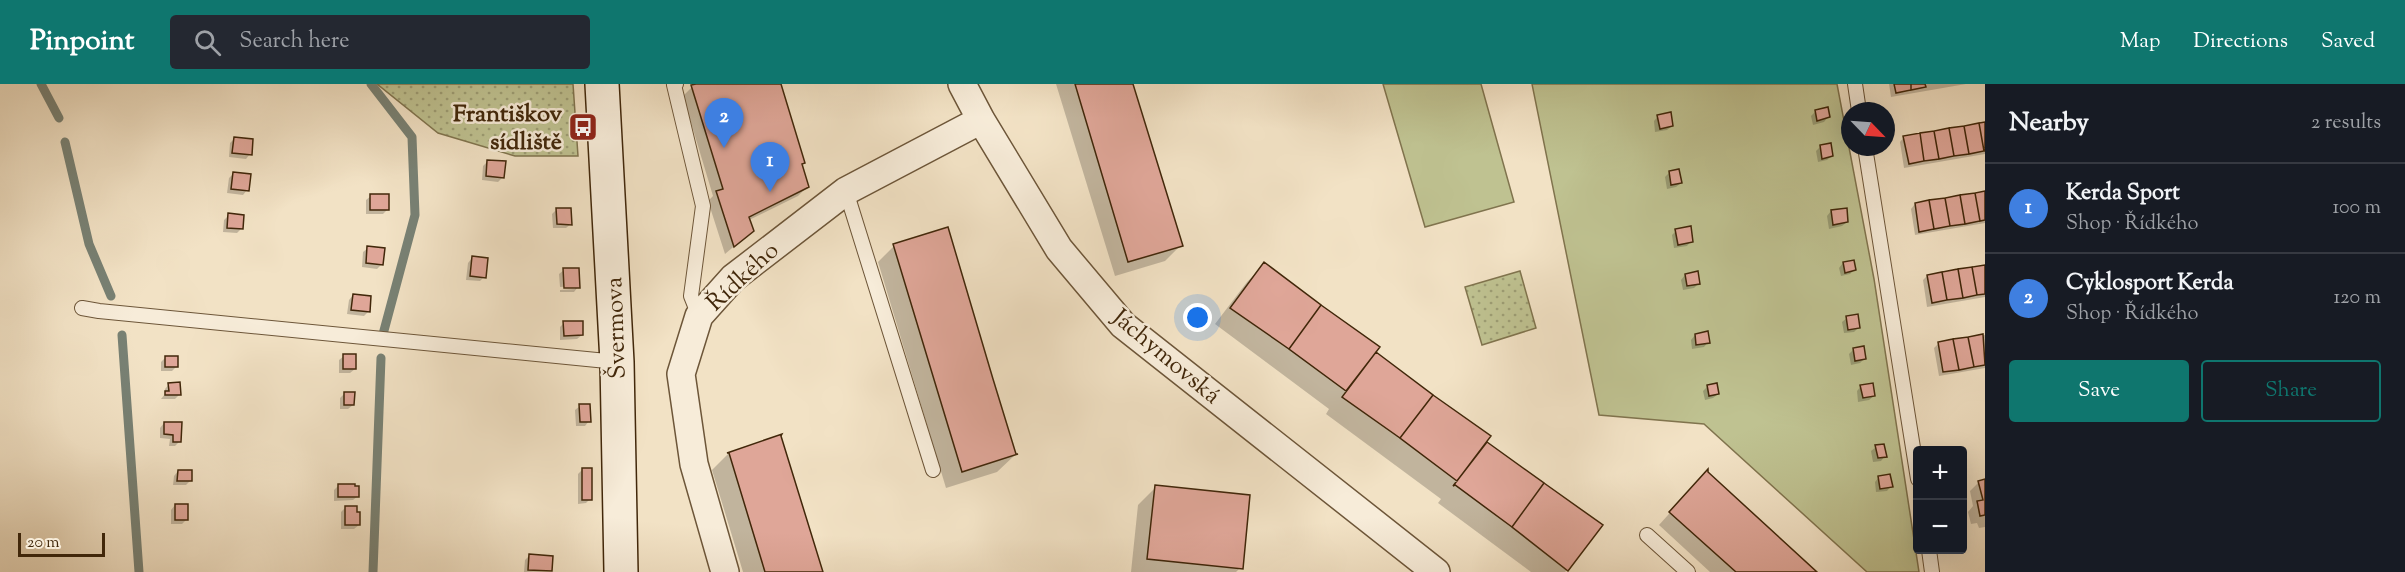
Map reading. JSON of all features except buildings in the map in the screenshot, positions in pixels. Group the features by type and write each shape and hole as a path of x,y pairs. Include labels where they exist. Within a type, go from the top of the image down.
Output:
{"street":[{"name":"Švermova","path":"602,84 617,362 621,572"},
{"name":"Jáchymovská","path":"962,84 981,120 1059,249 1123,325 1436,572"},
{"name":"Řídkého","path":"725,572 694,464 681,374 699,316 733,278 846,191 981,120"}],"lane":[{"path":"676,84 674,85 703,206 691,296 699,316"},
{"path":"1855,84 1858,102"},
{"path":"1866,156 1913,453"},
{"path":"846,191 933,470"},
{"path":"82,308 110,313 617,362"},
{"path":"1647,535 1681,569"},
{"path":"1930,554 1932,572"}],"green space":[{"path":"377,84 573,84 578,156 515,156 438,133"},
{"path":"1383,84 1481,84 1514,202 1425,227"},
{"path":"1532,84 1837,84 1841,105 1841,156 1851,156 1874,279 1913,533 1913,554 1916,554 1919,572 1867,572 1704,424 1599,415"},
{"path":"1520,271 1536,328 1482,345 1465,287"}],"waterway":[{"path":"41,84 59,118"},
{"path":"371,84 412,137 415,215 382,338"},
{"path":"65,142 89,244 111,296"},
{"path":"122,335 139,572"},
{"path":"373,572 381,358"}],"place":[{"name":"Františkov sídliště","path":"583,127"},
{"name":"Cyklosport Kerda","path":"724,148"},
{"name":"Kerda Sport","path":"770,192"}]}
